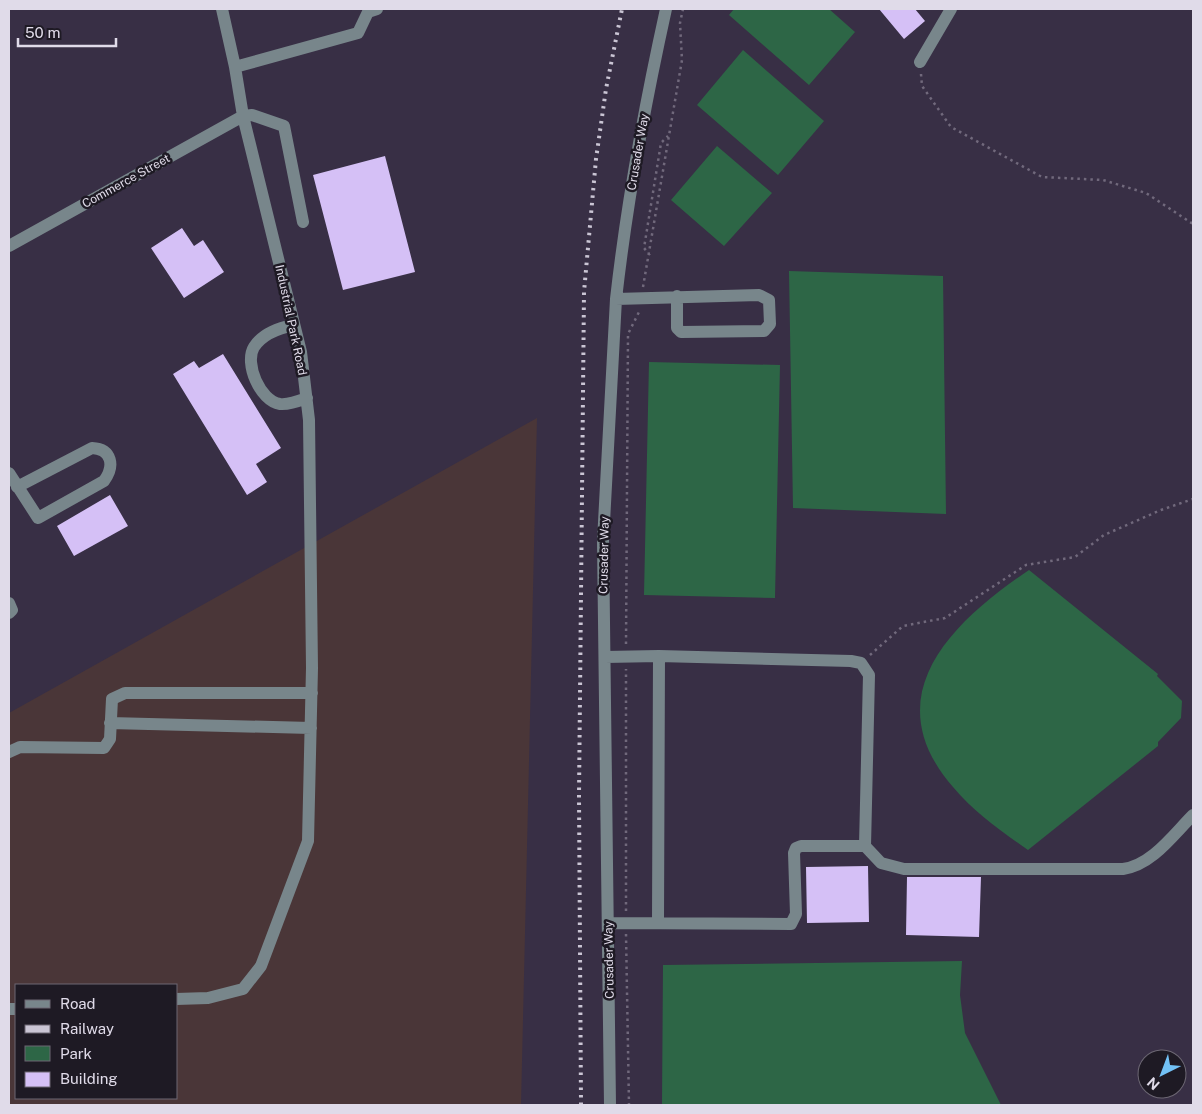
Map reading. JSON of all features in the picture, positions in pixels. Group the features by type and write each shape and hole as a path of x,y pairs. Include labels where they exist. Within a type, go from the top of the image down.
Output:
{"street":[{"name":"Industrial Park Road","path":"178,1000 208,998 242,989 261,966 308,841 312,693 310,420 301,352 243,116 235,66 222,9"},
{"name":"Crusader Way","path":"610,1105 603,541 616,299 636,162 666,9"},
{"path":"920,62 952,9"},
{"path":"235,66 358,33 370,10"},
{"path":"243,116 252,115 284,126 303,222"},
{"name":"Commerce Street","path":"9,246 243,116"},
{"path":"616,299 677,296 763,296 769,300 770,324 764,331 681,332 676,328 677,296"},
{"path":"294,325 272,331 260,340 250,356 251,368 265,394 274,402 281,404 292,403 307,398"},
{"path":"9,473 17,486 38,518 104,481 110,472 112,463 109,455 100,448 92,448 17,486"},
{"path":"9,603 12,610 9,613"},
{"path":"658,922 659,656"},
{"path":"604,657 659,656 851,661 862,663 869,675 865,846 881,863 904,869 1123,870 1134,868 1145,862 1193,815"},
{"path":"9,752 20,748 104,748 110,739 112,699 125,694 312,693"},
{"path":"110,723 311,728"},
{"path":"608,923 791,924 796,914 794,853 796,848 865,846"}],"path":[{"path":"630,1105 626,923 628,334 640,312 641,297 650,255 682,60 680,23 683,9"},
{"path":"920,62 922,86 951,127 1042,177 1103,180 1146,193 1193,224"},
{"path":"650,255 644,248 661,142 670,135"},
{"path":"862,663 903,626 945,618 1026,565 1075,557 1104,535 1161,510 1193,499"}],"shaded area":[{"path":"537,418 521,1105 9,1105 9,713"}],"green space":[{"path":"734,9 829,9 855,32 809,85 729,15"},
{"path":"743,50 824,121 778,175 697,105"},
{"path":"717,146 772,193 724,246 671,200"},
{"path":"789,271 943,276 946,514 793,508"},
{"path":"649,362 780,365 775,598 644,595"},
{"path":"1029,570 1158,674 1157,676 1182,701 1181,718 1158,742 1158,746 1028,850 979,813 953,787 930,754 921,722 922,692 933,664 950,638 974,613"},
{"path":"962,961 960,995 965,1033 1001,1105 662,1105 663,965"}],"building":[{"path":"879,9 915,9 925,21 904,39"},
{"path":"385,156 415,272 343,290 313,175"},
{"path":"182,228 194,246 203,240 224,272 184,298 151,248"},
{"path":"223,354 281,448 256,464 267,482 247,495 173,374 194,361 199,368"},
{"path":"110,495 128,526 74,556 57,526"},
{"path":"868,866 869,922 807,923 806,867"},
{"path":"907,877 981,877 979,937 906,935"}],"railway":[{"path":"581,1105 579,796 584,292 596,159 606,89 622,9"}]}
